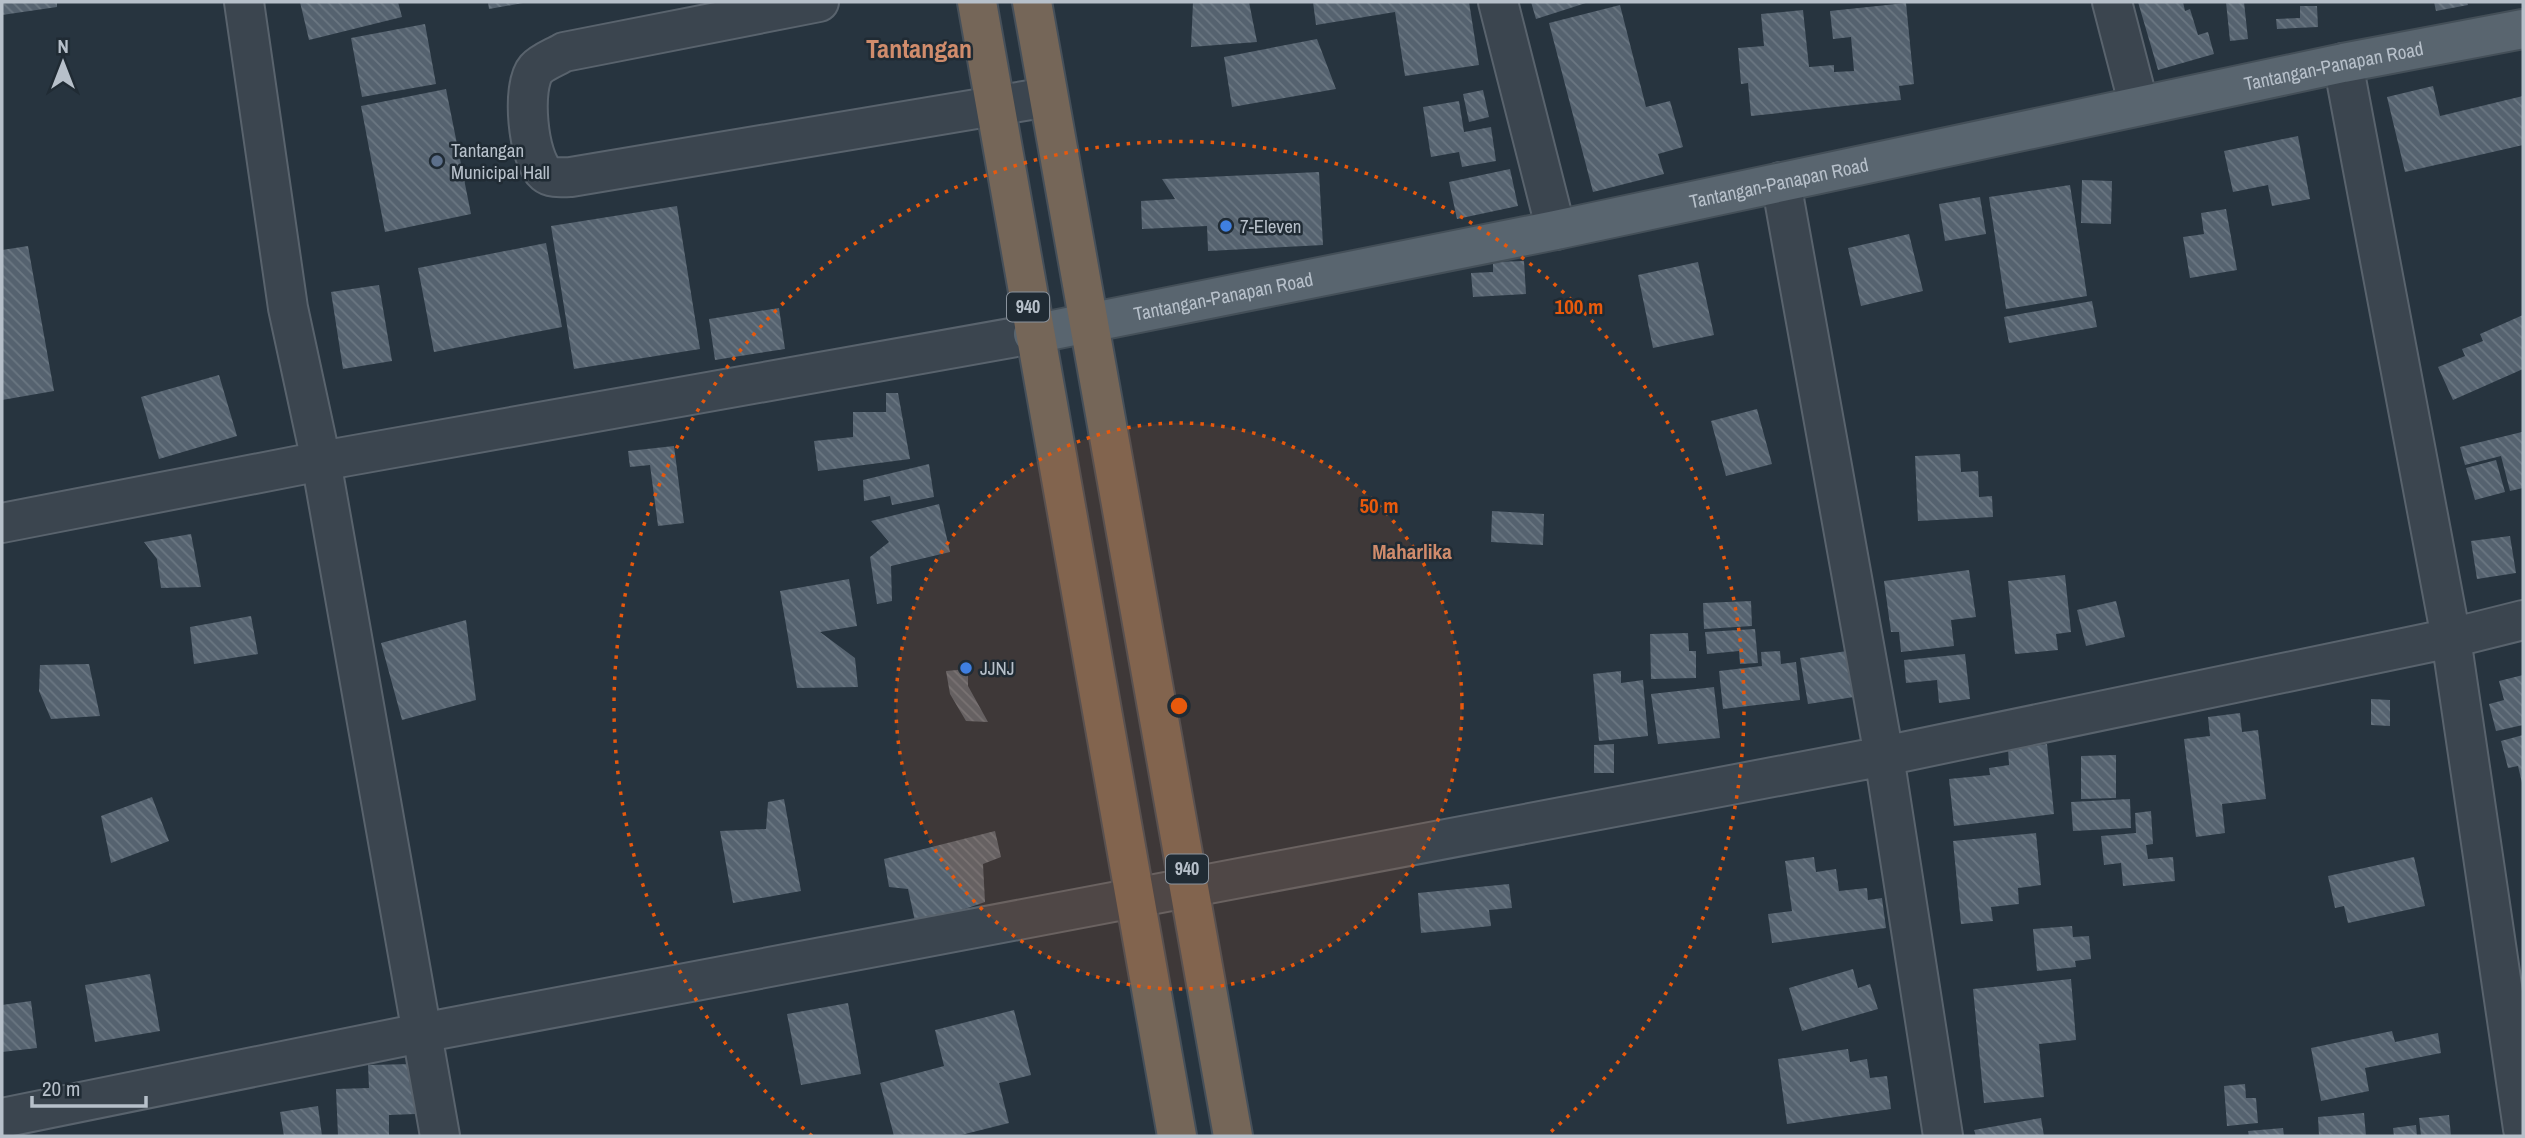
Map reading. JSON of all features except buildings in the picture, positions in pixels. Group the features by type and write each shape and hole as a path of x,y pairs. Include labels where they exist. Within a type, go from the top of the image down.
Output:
{"highway":[{"name":"940","path":"977,2 1033,334 1177,1136"},
{"name":"940","path":"1032,2 1233,1136"}],"main road":[{"name":"Tantangan-Panapan Road","path":"1033,334 1556,230 2343,63 2523,29"}],"street":[{"path":"244,2 288,308 321,461 440,1136"},
{"path":"819,2 564,52 536,69 529,87 533,152 544,172 553,177 571,177 1048,97"},
{"path":"1498,2 1556,230"},
{"path":"2112,2 2140,106"},
{"path":"2343,63 2451,638 2523,1129"},
{"path":"1781,182 1884,756 1943,1136"},
{"path":"2,523 321,461 1033,334"},
{"path":"2,1118 421,1033 1884,756 2451,638 2523,620"}],"place":[{"name":"Tantangan Municipal Hall","path":"437,161"},
{"name":"7-Eleven","path":"1226,226"},
{"name":"JJNJ","path":"966,668"}],"district":[{"name":"Tantangan","path":"919,49"},
{"name":"Maharlika","path":"1412,552"}]}
